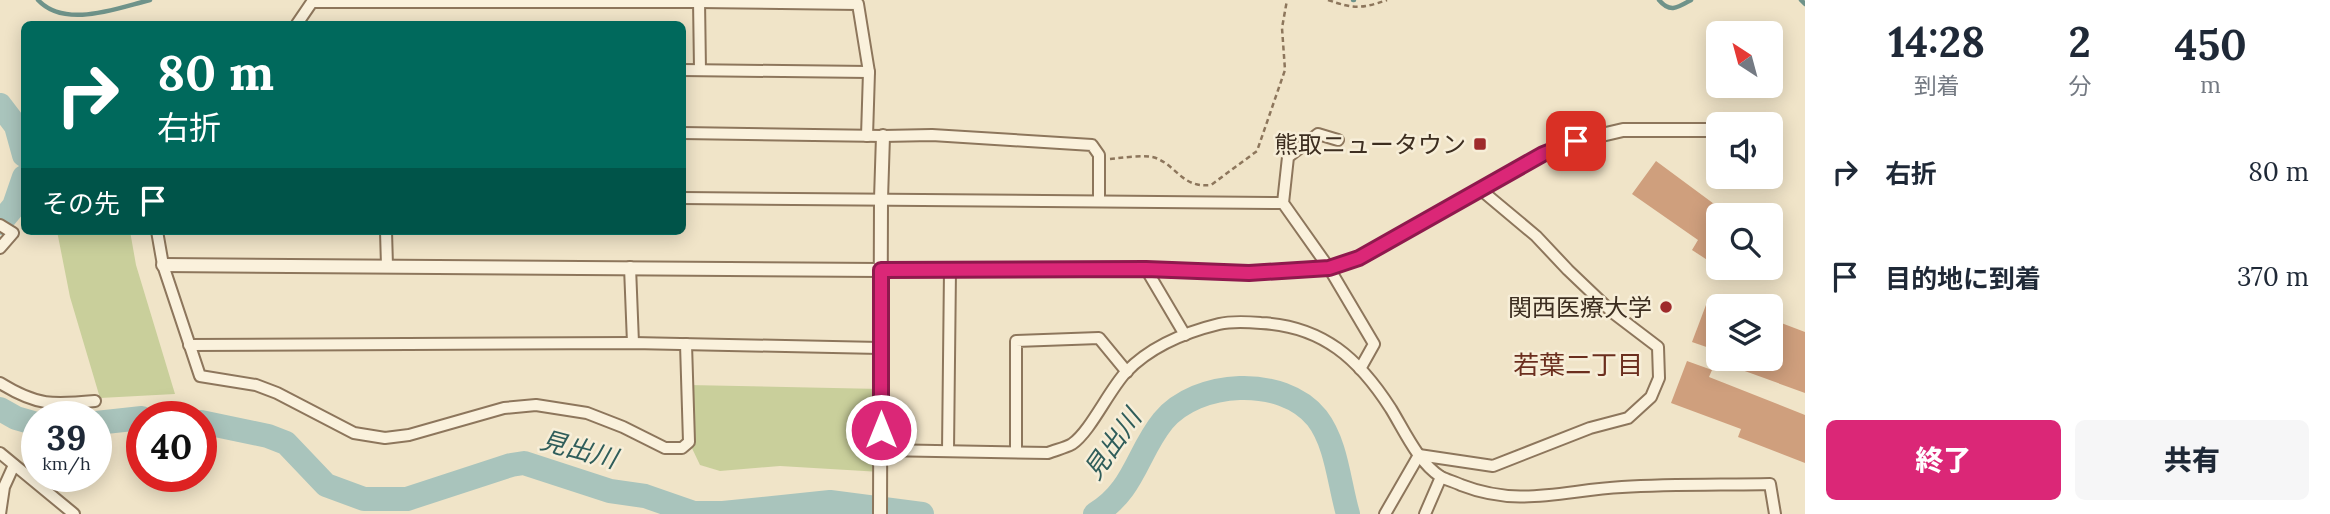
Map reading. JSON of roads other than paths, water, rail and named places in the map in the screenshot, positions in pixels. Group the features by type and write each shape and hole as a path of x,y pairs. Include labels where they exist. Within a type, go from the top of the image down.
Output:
{"street":[{"path":"699,1 700,70"},
{"path":"299,21 312,2 699,1 858,4 869,72 867,136"},
{"path":"686,70 869,72"},
{"path":"163,265 1146,269 1249,273 1329,268 1359,258 1543,154 1576,141 1622,130 1706,130"},
{"path":"686,133 932,135 1092,145 1099,155 1099,201"},
{"path":"1338,140 1318,134 1288,157 1283,203 1329,268 1374,344 1360,369"},
{"path":"880,514 883,136"},
{"path":"1419,455 1493,467 1590,428 1628,418 1651,397 1659,378 1658,347 1612,312 1536,236 1482,190"},
{"path":"686,198 1283,203"},
{"path":"0,225 13,233 0,248"},
{"path":"159,235 163,265 200,376 266,389 354,433 385,438 409,435 504,408 536,405 587,413 665,448 682,448 689,442 686,344"},
{"path":"386,235 387,265"},
{"path":"630,267 633,343"},
{"path":"1146,269 1185,335"},
{"path":"948,451 950,270"},
{"path":"881,450 1048,453 1072,444 1083,433 1109,392 1126,372 1160,347 1185,335 1221,324 1283,324 1319,335 1345,354 1371,380 1419,455 1441,477 1484,494 1539,497 1621,487 1770,484 1775,514"},
{"path":"1016,452 1016,341 1099,338 1126,372"},
{"path":"189,345 633,343 880,348"},
{"path":"0,383 33,401"},
{"path":"0,453 74,514"},
{"path":"1385,514 1419,455"},
{"path":"0,514 2,488 14,465"},
{"path":"1425,514 1441,477"}],"waterway":[{"path":"38,0 49,9 77,15 107,11 150,0"},
{"path":"1659,0 1670,8 1691,0"},
{"path":"1801,0 1805,4"},
{"name":"見出川","path":"0,105 16,126 21,144"},
{"name":"見出川","path":"0,223 14,206 21,186"},
{"name":"見出川","path":"1095,514 1108,505 1127,483 1154,433 1178,407 1196,397 1240,388 1262,389 1283,395 1302,404 1317,418 1333,452 1348,514"},
{"name":"見出川","path":"0,409 21,419"},
{"name":"見出川","path":"112,421 126,420"},
{"name":"見出川","path":"217,425 268,436 286,443 326,485 364,499 407,499 524,463 610,491 645,496 694,513 723,513 830,502 922,514"}],"place":[{"name":"熊取ニュータウン","path":"1480,144"},
{"name":"関西医療大学","path":"1666,307"}],"district":[{"name":"若葉二丁目","path":"1578,364"}]}
